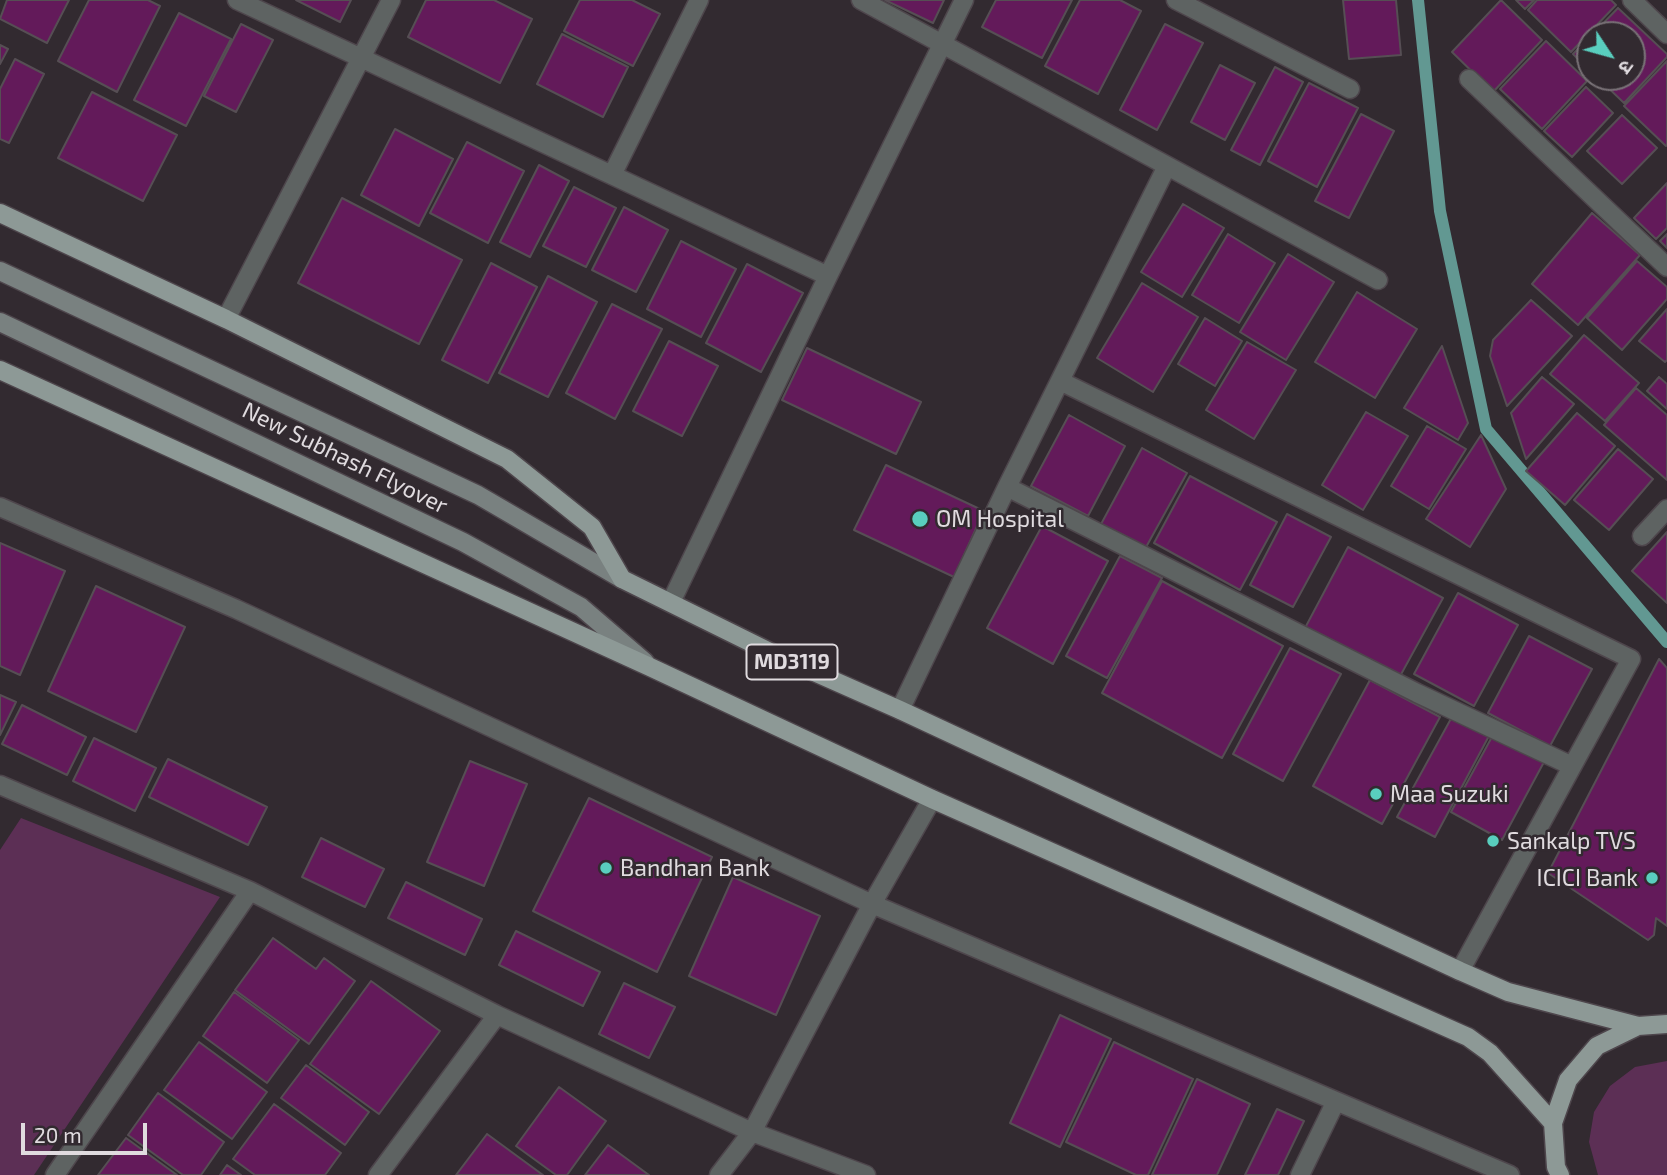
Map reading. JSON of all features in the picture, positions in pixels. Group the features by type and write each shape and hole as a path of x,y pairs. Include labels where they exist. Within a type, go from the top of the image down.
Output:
{"main road":[{"path":"0,213 226,319 507,459 592,527 622,579"},
{"name":"New Subhash Flyover","path":"0,271 478,495 622,579"},
{"name":"New Subhash Flyover","path":"0,322 463,542 581,607 650,667"},
{"name":"MD3119","path":"0,370 932,799 1468,1037 1490,1053 1553,1123"},
{"name":"MD3119","path":"622,579 778,656 900,710 1460,971 1508,992 1638,1026"},
{"path":"1557,1172 1553,1123 1567,1080 1597,1046 1638,1026 1667,1024"}],"street":[{"path":"237,0 828,276"},
{"path":"226,319 391,0"},
{"path":"612,175 699,0"},
{"path":"861,0 1378,280"},
{"path":"671,602 964,0"},
{"path":"1176,0 1350,89"},
{"path":"1636,1 1667,34"},
{"path":"1469,79 1667,267"},
{"path":"900,710 1007,487 1167,166"},
{"path":"1060,381 1631,659 1460,971"},
{"path":"1007,487 1417,693 1572,766"},
{"path":"0,508 236,609 872,904 1510,1175"},
{"path":"1642,536 1667,509"},
{"path":"2,792 250,891 497,1015 752,1132 866,1175"},
{"path":"719,1175 752,1132 872,904 932,799"},
{"path":"55,1175 250,891"},
{"path":"378,1175 497,1015"},
{"path":"1300,1175 1336,1101"}],"shaded area":[{"path":"21,818 220,897 34,1175 0,1175 0,850"},
{"path":"1667,1061 1667,1175 1598,1175 1589,1142 1594,1112 1610,1086 1635,1067"}],"building":[{"path":"7,0 69,0 47,43 0,19"},
{"path":"89,0 148,0 160,6 117,92 58,61"},
{"path":"296,0 351,0 340,22"},
{"path":"426,0 494,0 532,19 500,83 408,37"},
{"path":"580,0 632,0 660,14 633,66 564,31"},
{"path":"885,0 944,0 933,23"},
{"path":"996,0 1072,0 1042,58 982,27"},
{"path":"1080,0 1120,0 1141,11 1098,94 1045,66"},
{"path":"1343,0 1396,0 1401,55 1349,59"},
{"path":"1501,0 1542,40 1493,92 1452,52"},
{"path":"1516,0 1534,0 1525,9"},
{"path":"1537,0 1611,0 1616,5 1601,21 1576,21 1576,47 1571,52 1528,10"},
{"path":"1618,8 1632,21 1605,21"},
{"path":"179,13 231,39 186,126 134,100"},
{"path":"241,24 273,40 236,112 204,96"},
{"path":"1165,24 1203,43 1157,130 1120,110"},
{"path":"562,34 628,67 603,117 537,84"},
{"path":"1646,34 1667,54 1646,79"},
{"path":"1546,41 1576,70 1578,91 1542,129 1500,89"},
{"path":"0,45 8,49 0,64"},
{"path":"15,59 44,74 9,143 0,139 0,89"},
{"path":"1667,61 1666,146 1624,106 1638,91 1646,91 1646,83"},
{"path":"1220,65 1255,83 1225,140 1191,122"},
{"path":"1275,67 1303,82 1260,165 1231,150"},
{"path":"1309,83 1358,108 1317,187 1268,161"},
{"path":"1582,91 1590,91 1613,113 1572,157 1544,131"},
{"path":"1612,91 1635,91 1624,103"},
{"path":"92,92 177,135 143,201 58,158"},
{"path":"1361,114 1394,131 1349,218 1315,201"},
{"path":"1622,115 1657,148 1622,184 1587,151"},
{"path":"395,129 453,159 419,226 361,195"},
{"path":"467,142 524,171 488,243 430,213"},
{"path":"539,165 569,181 530,257 500,242"},
{"path":"1667,183 1667,228 1656,239 1634,218"},
{"path":"574,187 616,208 586,267 543,246"},
{"path":"342,198 462,260 419,344 298,283"},
{"path":"1183,204 1224,228 1182,297 1141,272"},
{"path":"624,207 668,230 636,292 592,270"},
{"path":"1592,213 1640,255 1578,325 1532,284"},
{"path":"1228,234 1275,263 1239,323 1192,295"},
{"path":"1667,234 1667,248 1660,241"},
{"path":"681,241 736,269 701,337 647,309"},
{"path":"1288,254 1334,282 1286,360 1240,332"},
{"path":"1637,261 1667,287 1667,299 1622,350 1587,318"},
{"path":"491,263 537,287 488,383 442,360"},
{"path":"747,264 803,293 761,372 706,343"},
{"path":"548,276 597,302 548,397 499,373"},
{"path":"1142,283 1198,317 1153,392 1097,358"},
{"path":"1357,292 1417,329 1375,398 1315,362"},
{"path":"1531,300 1572,336 1507,406 1490,356 1493,340"},
{"path":"612,304 662,329 615,419 566,393"},
{"path":"1667,309 1667,360 1665,362 1639,341"},
{"path":"1205,318 1242,341 1215,386 1178,364"},
{"path":"1584,335 1639,383 1605,421 1550,374"},
{"path":"669,341 718,366 682,436 633,411"},
{"path":"1247,342 1296,370 1254,439 1206,410"},
{"path":"1442,346 1468,423 1458,440 1404,408"},
{"path":"807,348 921,402 896,454 782,400"},
{"path":"1542,377 1574,404 1526,459 1511,413"},
{"path":"1659,377 1667,384 1667,409 1647,391"},
{"path":"1636,388 1667,415 1667,480 1604,425"},
{"path":"1366,412 1408,436 1363,510 1322,485"},
{"path":"1577,413 1615,446 1565,505 1526,471"},
{"path":"1069,415 1125,446 1088,516 1031,486"},
{"path":"1427,426 1466,449 1429,509 1391,486"},
{"path":"1481,435 1506,489 1470,547 1426,519"},
{"path":"1142,448 1187,473 1145,549 1100,526"},
{"path":"1618,449 1653,479 1609,530 1574,500"},
{"path":"886,465 984,511 954,577 854,530"},
{"path":"1190,476 1277,522 1240,590 1154,543"},
{"path":"1287,514 1331,537 1293,607 1250,585"},
{"path":"1042,526 1108,561 1053,664 987,628"},
{"path":"1667,532 1667,603 1632,571"},
{"path":"0,543 65,571 20,675 0,666"},
{"path":"1348,547 1443,598 1399,678 1305,628"},
{"path":"1120,556 1162,578 1107,678 1066,656"},
{"path":"1162,581 1283,646 1222,758 1102,693"},
{"path":"96,586 185,627 136,732 48,691"},
{"path":"1458,593 1518,625 1474,706 1414,674"},
{"path":"1529,636 1592,669 1550,746 1488,713"},
{"path":"1290,648 1341,674 1283,781 1233,754"},
{"path":"1659,659 1667,668 1667,926 1656,918 1654,935 1648,940 1548,873"},
{"path":"1370,680 1440,717 1382,824 1313,786"},
{"path":"0,695 16,702 0,735"},
{"path":"22,705 86,737 67,775 2,744"},
{"path":"1453,715 1490,734 1435,837 1397,817"},
{"path":"1493,735 1544,762 1502,840 1451,812"},
{"path":"94,738 156,768 135,811 73,781"},
{"path":"168,759 267,807 248,845 149,797"},
{"path":"470,761 527,784 484,886 427,862"},
{"path":"589,798 712,857 657,972 533,911"},
{"path":"321,838 384,869 365,907 302,877"},
{"path":"733,877 820,916 776,1015 689,976"},
{"path":"406,882 482,919 465,955 388,918"},
{"path":"516,931 600,972 583,1006 499,965"},
{"path":"273,938 316,969 324,958 355,981 309,1044 235,990"},
{"path":"371,981 440,1031 379,1114 310,1064"},
{"path":"624,983 675,1007 649,1058 599,1034"},
{"path":"234,992 299,1040 267,1083 203,1036"},
{"path":"1060,1015 1111,1039 1060,1147 1010,1123"},
{"path":"199,1042 267,1092 232,1139 164,1090"},
{"path":"1114,1042 1193,1079 1148,1175 1136,1175 1066,1142"},
{"path":"306,1065 369,1112 345,1145 281,1098"},
{"path":"1197,1079 1250,1104 1217,1175 1152,1175"},
{"path":"559,1087 606,1121 567,1175 556,1175 516,1146"},
{"path":"158,1093 224,1142 201,1175 183,1175 128,1135"},
{"path":"274,1104 341,1153 325,1175 255,1175 233,1159"},
{"path":"1277,1109 1304,1121 1278,1175 1245,1175"},
{"path":"487,1134 543,1175 456,1175"},
{"path":"126,1138 177,1175 98,1175"},
{"path":"608,1145 649,1175 585,1175"},
{"path":"227,1165 241,1175 220,1175"}],"waterway":[{"path":"1418,0 1440,211 1486,429 1667,642"}],"place":[{"name":"OM Hospital","path":"920,519"},
{"name":"Maa Suzuki","path":"1376,794"},
{"name":"Sankalp TVS","path":"1493,841"},
{"name":"Bandhan Bank","path":"606,868"},
{"name":"ICICI Bank","path":"1652,878"}]}
